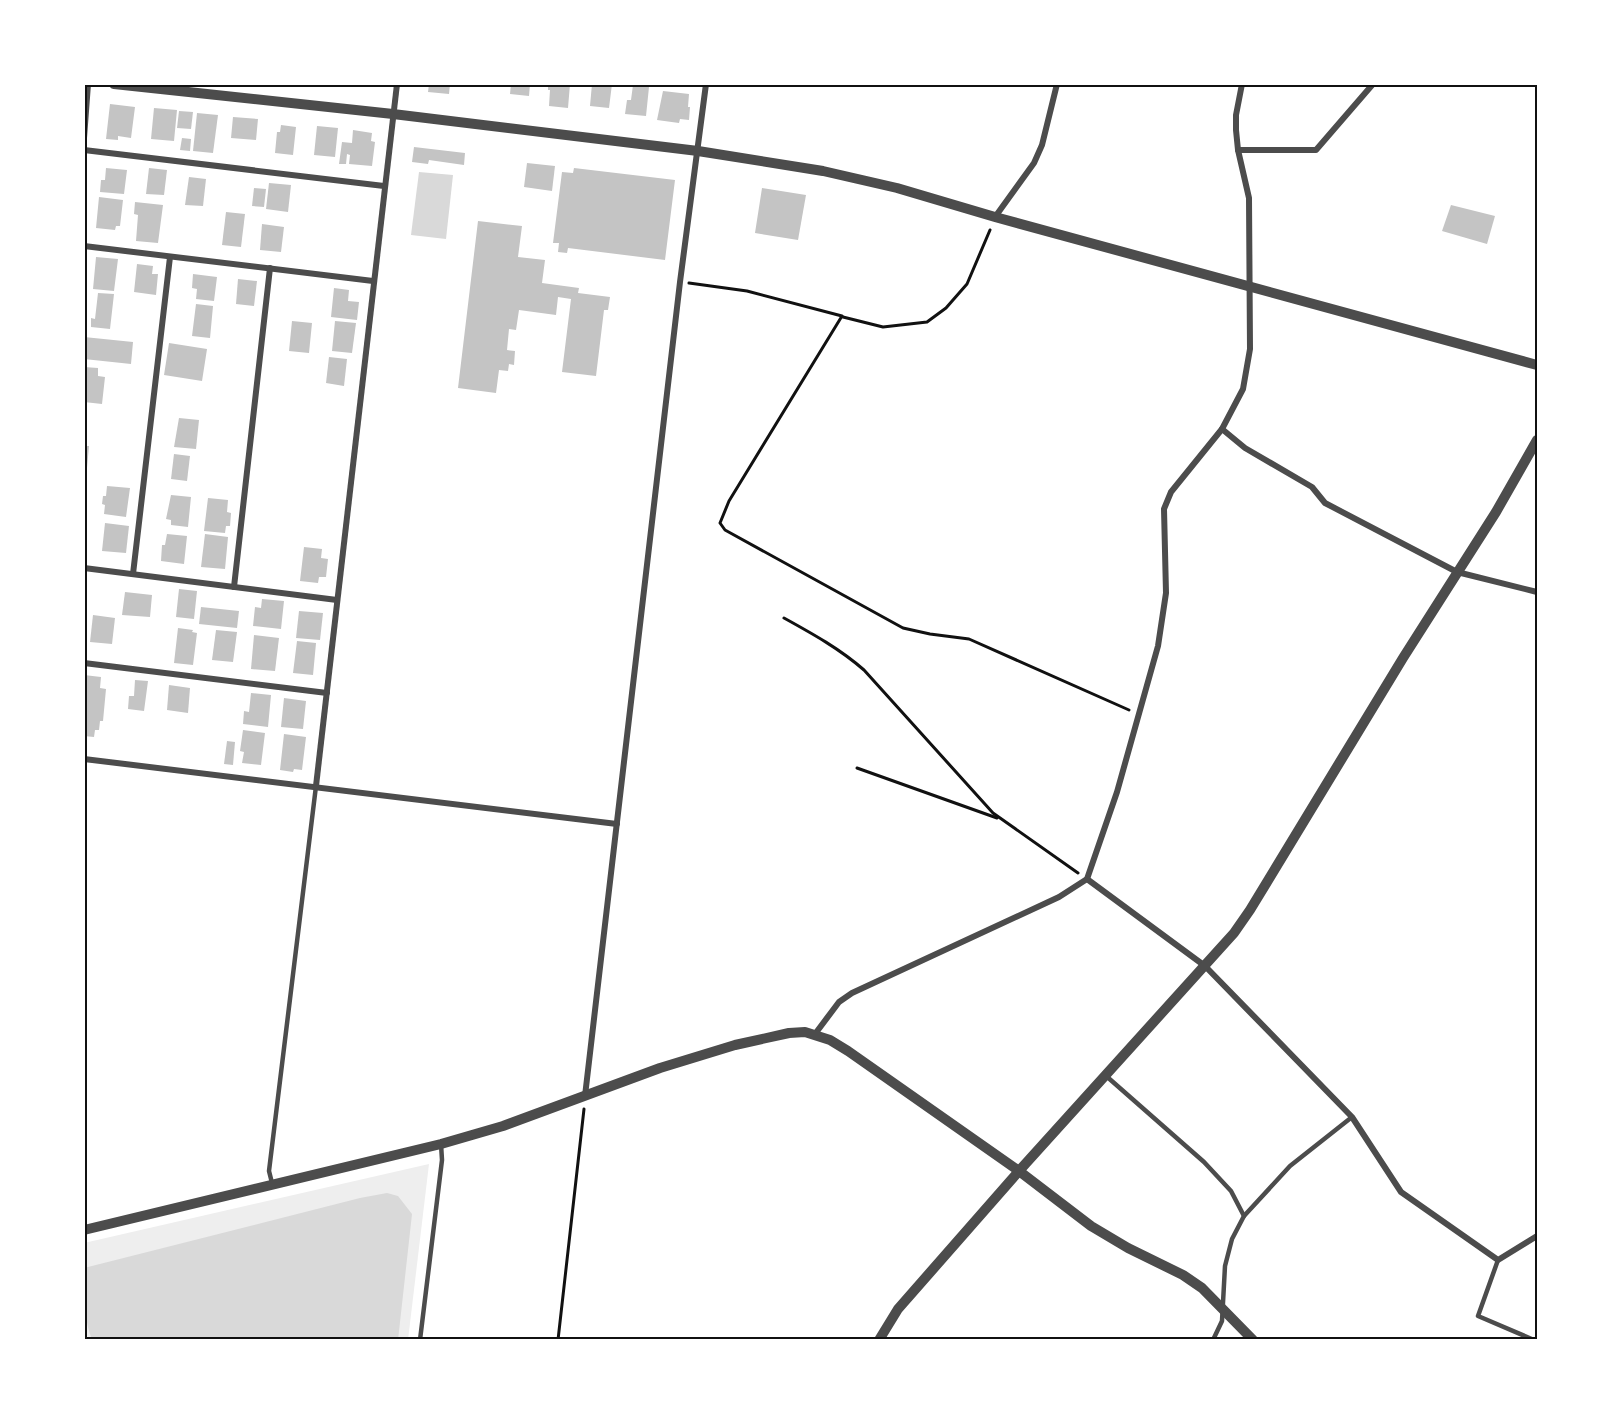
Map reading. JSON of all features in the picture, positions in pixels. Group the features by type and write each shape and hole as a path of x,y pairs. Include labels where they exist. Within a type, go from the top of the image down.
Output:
{"street":[{"path":"84,138 88,84"},
{"path":"114,84 393,114 698,151 823,171 897,188 995,217 1537,365"},
{"path":"316,786 397,84"},
{"path":"585,1097 680,282 706,84"},
{"path":"995,217 1034,163 1042,146 1057,84"},
{"path":"815,1034 838,1002 852,993 1059,897 1087,879 1117,792 1158,646 1166,594 1164,509 1171,492 1221,429 1243,389 1250,349 1249,198 1238,150 1236,115 1242,84"},
{"path":"1238,150 1316,150 1373,84"},
{"path":"84,150 384,186"},
{"path":"84,246 373,281"},
{"path":"133,574 170,257"},
{"path":"234,587 270,268"},
{"path":"1221,429 1245,448 1312,487 1325,503 1457,572 1537,592"},
{"path":"879,1340 898,1309 1234,933 1403,658 1496,512 1537,440"},
{"path":"84,568 337,600"},
{"path":"84,663 327,693"},
{"path":"84,759 617,824"},
{"path":"1087,879 1205,966 1352,1117 1401,1192 1498,1260 1537,1236"},
{"path":"84,1230 441,1144 503,1126 660,1068 735,1045 789,1033 805,1032 815,1034 848,1051 1019,1171 1091,1226 1128,1248 1183,1275 1202,1288 1253,1340"}],"lane":[{"path":"272,1183 269,1171 316,786"},
{"path":"1105,1075 1204,1162 1231,1191 1244,1216"},
{"path":"1213,1340 1222,1321 1225,1266 1232,1239 1244,1216 1290,1166 1352,1117"},
{"path":"420,1340 442,1160 441,1144"},
{"path":"1498,1260 1478,1316 1534,1340"}],"path":[{"path":"680,282 747,291 883,327 927,322 946,308 967,284 995,217"},
{"path":"842,316 729,501 720,523 725,530 903,628 969,639 1139,715"},
{"path":"784,618 829,643 864,670 993,813 1087,879"},
{"path":"857,768 1002,819"},
{"path":"558,1340 585,1097"}],"shaded area":[{"path":"419,172 453,175 446,239 411,235"},
{"path":"429,1164 408,1340 89,1340 84,1329 84,1243"},
{"path":"387,1193 398,1196 412,1214 398,1340 92,1340 84,1296 84,1268"}],"building":[{"path":"429,84 450,84 449,94 428,92"},
{"path":"511,84 530,84 529,96 510,94"},
{"path":"548,84 570,84 568,108 549,106"},
{"path":"592,84 612,84 609,108 590,106"},
{"path":"633,85 649,87 646,116 625,114 627,100 631,100"},
{"path":"663,91 689,94 689,120 680,119 679,123 657,120"},
{"path":"110,104 135,107 131,138 118,136 118,140 106,139"},
{"path":"154,108 177,110 174,141 151,139"},
{"path":"179,111 193,112 191,129 177,128"},
{"path":"197,113 218,115 213,153 193,151"},
{"path":"233,117 258,119 256,140 231,138"},
{"path":"281,125 296,127 293,155 275,153 277,132 280,132"},
{"path":"317,126 338,128 335,157 314,155"},
{"path":"353,130 372,133 371,141 375,142 372,166 349,164 350,155 347,154 346,164 339,164 342,142 352,143"},
{"path":"182,138 191,139 190,151 180,150"},
{"path":"414,147 465,153 464,165 429,160 428,164 412,162"},
{"path":"527,163 555,166 552,191 524,187"},
{"path":"106,168 127,170 124,194 100,192 101,180 105,180"},
{"path":"149,168 167,170 164,195 146,194"},
{"path":"574,168 675,180 665,260 568,248 567,253 558,252 559,243 553,243 562,172 573,173"},
{"path":"189,177 206,179 203,206 185,205"},
{"path":"269,183 291,185 288,212 266,209"},
{"path":"254,188 266,189 264,207 252,206"},
{"path":"762,188 806,195 798,240 755,233"},
{"path":"99,197 123,200 120,226 116,226 115,230 96,228"},
{"path":"135,202 163,205 158,243 136,241 138,215 134,214"},
{"path":"1451,205 1495,216 1487,244 1442,231"},
{"path":"226,212 245,214 241,247 222,245"},
{"path":"478,221 522,226 518,257 545,260 542,283 579,288 578,293 610,297 608,310 604,310 596,376 562,372 571,299 558,297 556,315 519,310 516,330 509,329 507,350 515,351 514,365 509,364 508,371 499,370 496,393 458,388"},
{"path":"262,224 284,227 281,252 260,250"},
{"path":"96,257 118,259 114,291 93,289"},
{"path":"137,264 153,266 152,274 158,274 156,295 134,292"},
{"path":"193,274 217,277 214,301 196,299 197,289 192,288"},
{"path":"238,279 257,281 254,306 236,304"},
{"path":"334,288 349,290 348,301 359,302 357,320 331,317"},
{"path":"98,293 114,294 110,329 91,327 91,318 95,319"},
{"path":"196,304 213,306 210,338 192,336"},
{"path":"292,321 312,323 309,353 289,351"},
{"path":"335,321 356,323 352,353 332,351"},
{"path":"84,337 133,342 131,364 84,359"},
{"path":"169,343 207,349 202,381 164,375"},
{"path":"329,357 347,359 344,386 326,383"},
{"path":"84,367 98,368 98,376 105,377 102,404 84,402"},
{"path":"179,418 199,420 196,449 174,447"},
{"path":"84,446 89,446 86,479 84,479"},
{"path":"174,454 190,456 187,481 171,479"},
{"path":"107,486 130,488 126,517 104,514 105,505 102,504"},
{"path":"171,495 191,497 188,527 171,525 171,520 166,519"},
{"path":"208,498 228,500 227,512 231,513 230,526 226,526 225,533 204,531"},
{"path":"105,523 129,526 126,553 102,551"},
{"path":"167,534 187,536 184,564 161,561 162,545 165,545"},
{"path":"205,534 228,537 225,569 201,567"},
{"path":"304,547 322,549 321,558 328,559 326,577 319,577 318,583 300,581"},
{"path":"179,589 197,591 194,619 176,617"},
{"path":"125,592 152,595 150,617 122,615"},
{"path":"262,599 284,601 281,629 253,626 255,607 261,608"},
{"path":"201,607 239,611 237,628 199,624"},
{"path":"299,611 323,613 320,640 296,638"},
{"path":"93,615 115,618 112,644 90,642"},
{"path":"178,628 193,630 192,632 197,633 193,665 174,663"},
{"path":"216,630 237,632 233,662 212,660"},
{"path":"254,635 279,638 275,671 251,669"},
{"path":"297,641 316,643 313,675 293,673"},
{"path":"84,675 101,677 100,688 106,689 103,721 100,721 99,730 95,730 94,737 84,736"},
{"path":"135,680 148,681 144,711 128,709 129,696 134,696"},
{"path":"169,685 190,688 188,713 167,710"},
{"path":"251,693 271,695 268,727 243,724 244,711 249,712"},
{"path":"284,698 306,701 303,729 281,727"},
{"path":"243,730 265,733 261,765 242,763 244,752 240,751"},
{"path":"284,734 306,737 302,770 294,769 293,772 280,770"},
{"path":"227,741 235,742 233,765 224,764"}]}
